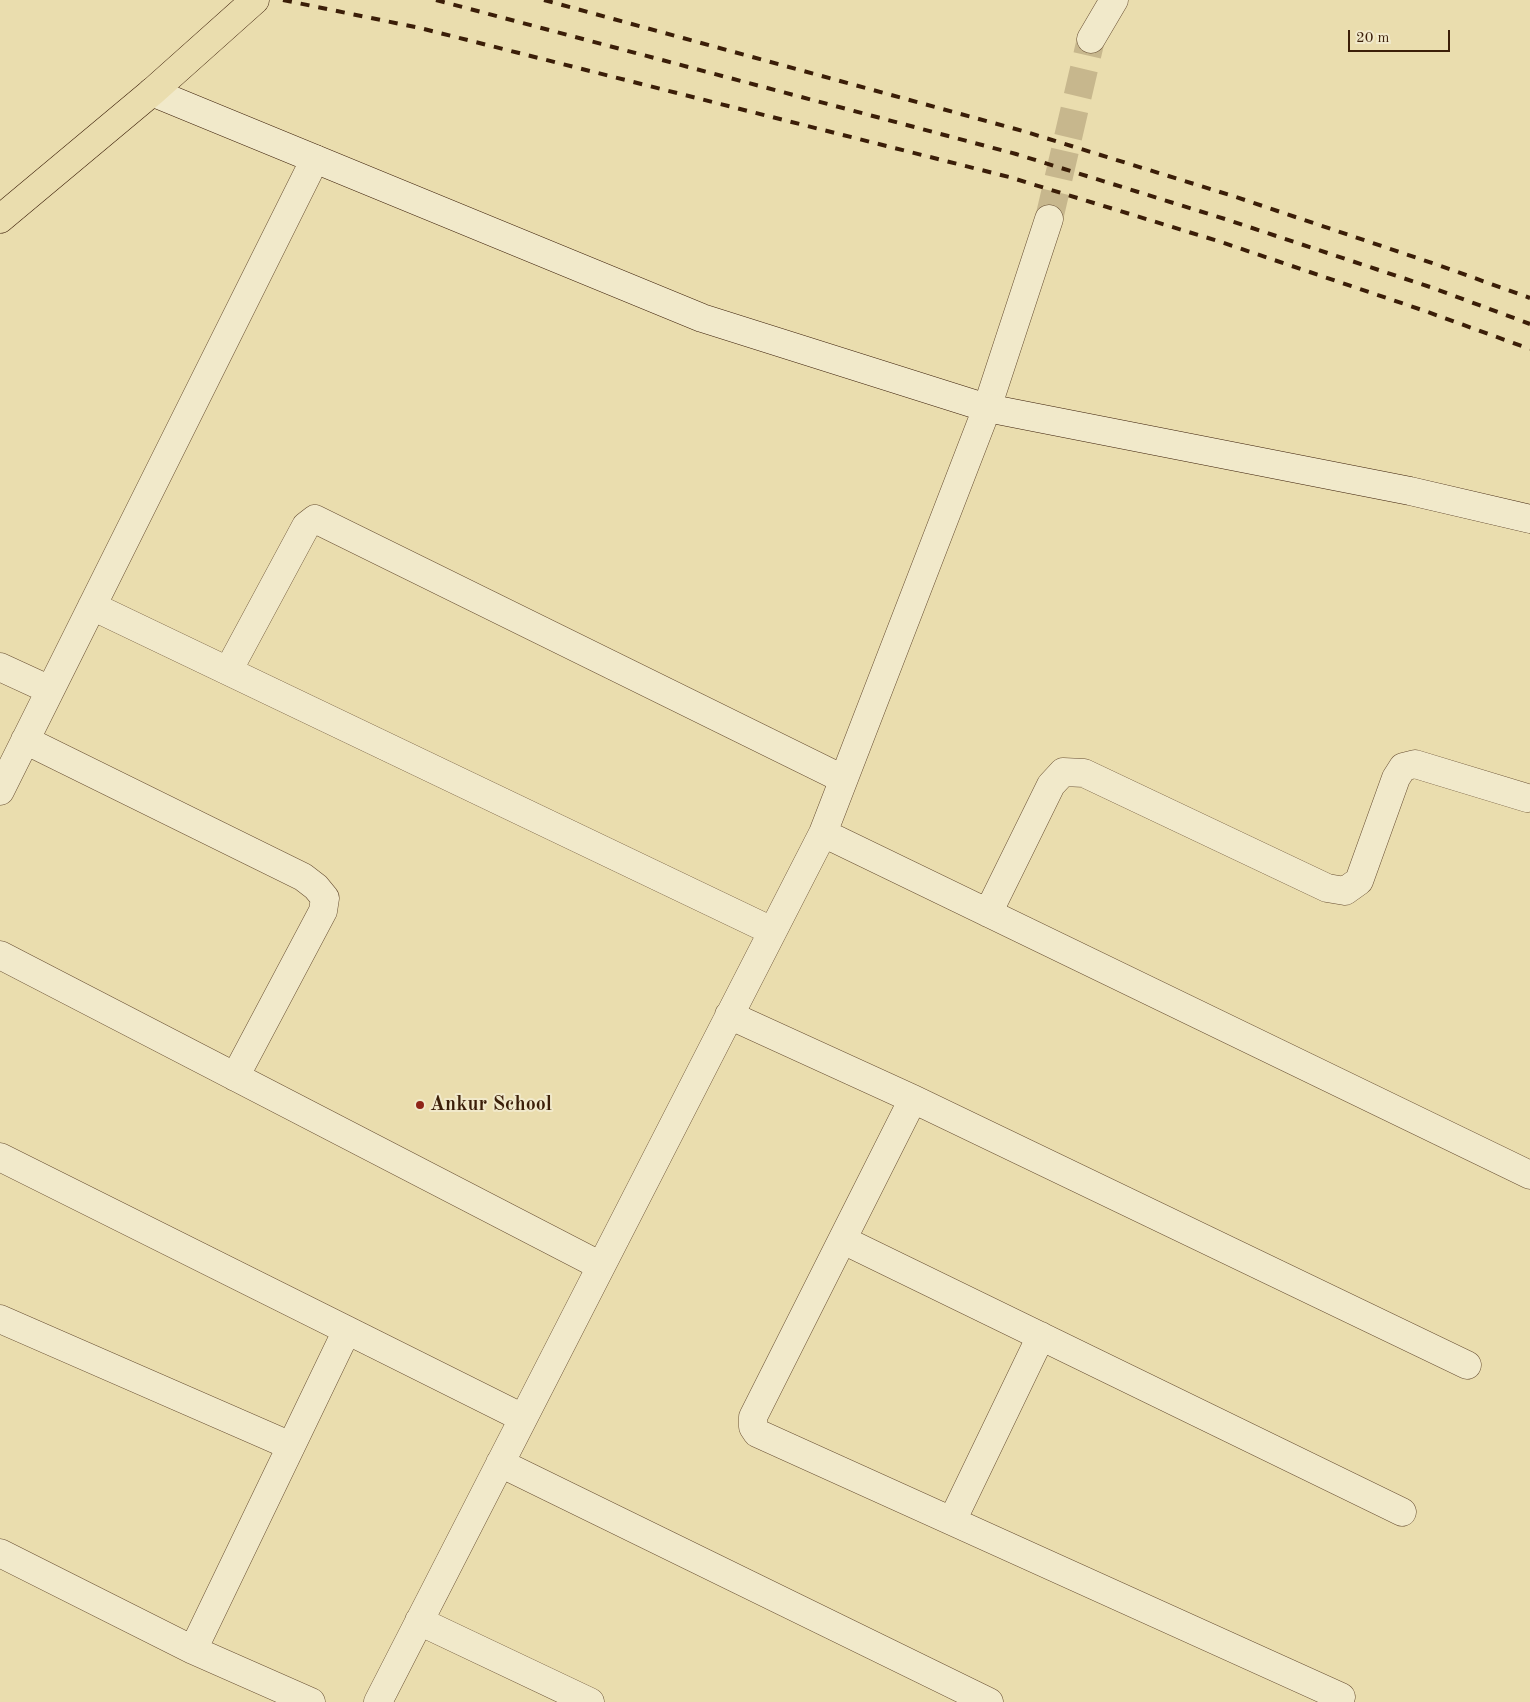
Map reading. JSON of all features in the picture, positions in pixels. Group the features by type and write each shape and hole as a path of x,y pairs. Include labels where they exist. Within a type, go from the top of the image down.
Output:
{"highway":[{"path":"0,219 152,92 255,0"}],"street":[{"path":"1091,40 1114,0"},
{"path":"152,92 702,318 987,408 1410,491 1530,518"},
{"path":"0,791 315,159"},
{"path":"378,1702 823,833 987,408 1048,219"},
{"path":"228,671 306,526 315,519 843,779"},
{"path":"92,606 772,931"},
{"path":"0,667 50,690"},
{"path":"25,740 303,877 316,887 325,898 322,911 235,1077"},
{"path":"988,913 1052,785 1063,772 1084,774 1327,888 1344,891 1359,881 1396,778 1403,767 1415,764 1527,798"},
{"path":"823,833 1530,1175"},
{"path":"0,955 601,1266"},
{"path":"729,1015 913,1099 1468,1365"},
{"path":"913,1099 753,1417 753,1426 757,1433 1341,1697"},
{"path":"0,1157 523,1418"},
{"path":"843,1240 1402,1512"},
{"path":"0,1319 291,1446"},
{"path":"193,1650 347,1330"},
{"path":"952,1521 1041,1336"},
{"path":"500,1463 989,1702"},
{"path":"0,1552 193,1650 311,1702"},
{"path":"419,1621 590,1702"}],"tunnel":[{"path":"1049,219 1091,39"}],"railway":[{"path":"283,0 420,28 1009,177 1218,241 1425,311 1530,349"},
{"path":"436,0 1016,154 1225,219 1433,288 1530,324"},
{"path":"544,0 1023,131 1233,196 1530,298"}],"place":[{"name":"Ankur School","path":"420,1105"}]}
